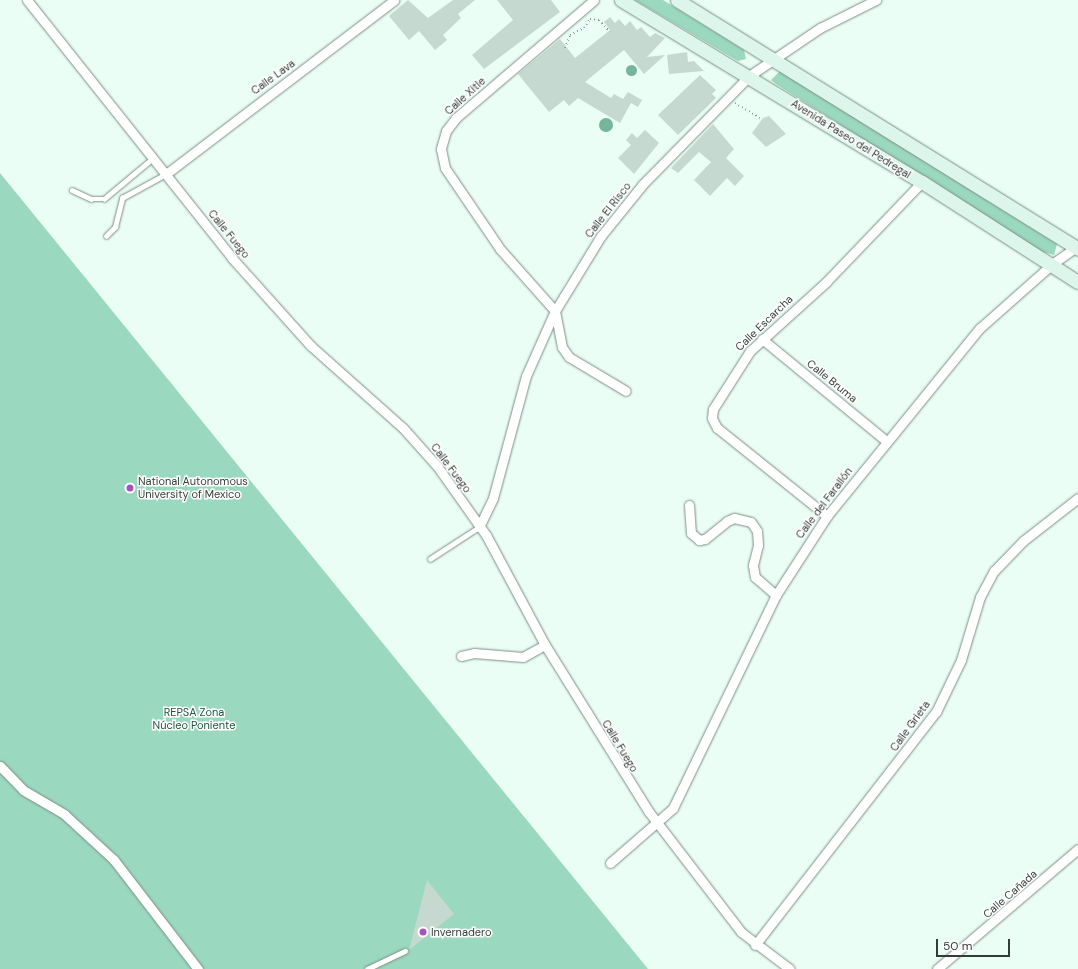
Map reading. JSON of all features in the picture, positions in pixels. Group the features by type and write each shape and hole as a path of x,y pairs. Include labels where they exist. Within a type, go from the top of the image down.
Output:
{"main road":[{"name":"Avenida Paseo del Pedregal","path":"622,0 922,182 1078,282"},
{"path":"677,0 1077,248"}],"street":[{"name":"Calle Fuego","path":"27,0 232,258 311,346 403,428 437,466 479,527 545,645 626,779 658,825 705,888 755,945 790,969"},
{"name":"Calle Lava","path":"166,174 394,0"},
{"name":"Calle Xitle","path":"556,311 500,249 445,168 441,149 446,131 456,118 594,0"},
{"name":"Calle El Risco","path":"479,527 493,498 526,376 556,311 601,236 643,184 749,76 770,58 876,0"},
{"name":"Calle Escarcha","path":"827,516 717,428 712,418 719,397 739,364 762,339 826,282 922,182"},
{"name":"Calle del Farallón","path":"610,863 658,825 673,808 691,777 776,595 827,516 886,441 980,328 1052,264 1077,248"},
{"path":"556,311 562,347 569,356 626,392"},
{"name":"Calle Bruma","path":"762,339 886,441"},
{"name":"Calle Grieta","path":"755,945 936,712 961,660 980,597 994,571 1023,541 1078,498"},
{"path":"689,505 690,533 699,540 705,539 730,520 751,522 757,531 758,545 753,565 755,577 776,595"},
{"path":"461,656 474,653 523,657 545,645"},
{"path":"0,766 23,790 64,814 114,860 198,969"},
{"name":"Calle Cañada","path":"937,969 1078,849"}],"lane":[{"path":"72,190 90,199 104,199 153,158"},
{"path":"106,236 117,223 117,208 122,198 166,174"},
{"path":"430,559 479,527"},
{"path":"367,969 405,951"}],"path":[{"path":"564,48 570,35 584,28 590,19 599,20 610,32"},
{"path":"735,103 760,118"}],"green space":[{"path":"635,0 663,0 744,50 746,59 738,61"},
{"path":"780,71 1057,244 1054,255 1040,251 776,84 771,80"},
{"name":"REPSA Zona Núcleo Poniente","path":"0,173 648,969 0,969"}],"shaded area":[{"path":"629,65 633,65 635,66 635,74 629,75 626,72 626,68"},
{"path":"606,118 611,120 613,125 611,130 606,132 601,130 599,125 601,120"}],"building":[{"path":"408,0 428,18 453,0 475,0 458,14 461,18 443,35 447,40 435,50 419,31 409,40 389,16"},
{"path":"497,0 551,0 560,12 484,69 472,55 513,20"},
{"path":"610,17 615,23 619,19 625,26 630,21 637,30 641,27 650,37 655,33 665,38 647,57 665,55 644,74 624,50 585,82 611,98 614,94 623,99 628,92 642,100 638,107 631,103 620,123 578,98 569,106 564,100 549,112 518,74 560,39 575,58 610,30 604,22"},
{"path":"687,52 688,62 694,61 704,71 669,74 667,55"},
{"path":"700,75 716,90 712,94 716,98 678,135 658,115"},
{"path":"769,116 786,134 766,147 752,133 763,118"},
{"path":"713,124 734,149 726,158 744,176 735,186 727,178 710,196 694,180 711,162 699,152 678,173 671,168"},
{"path":"645,130 659,143 634,174 618,158 631,145 626,140 632,133 637,138"},
{"name":"Invernadero","path":"427,880 454,914 409,950"}],"place":[{"name":"National Autonomous University of Mexico","path":"130,488"},
{"name":"Invernadero","path":"423,932"}]}
